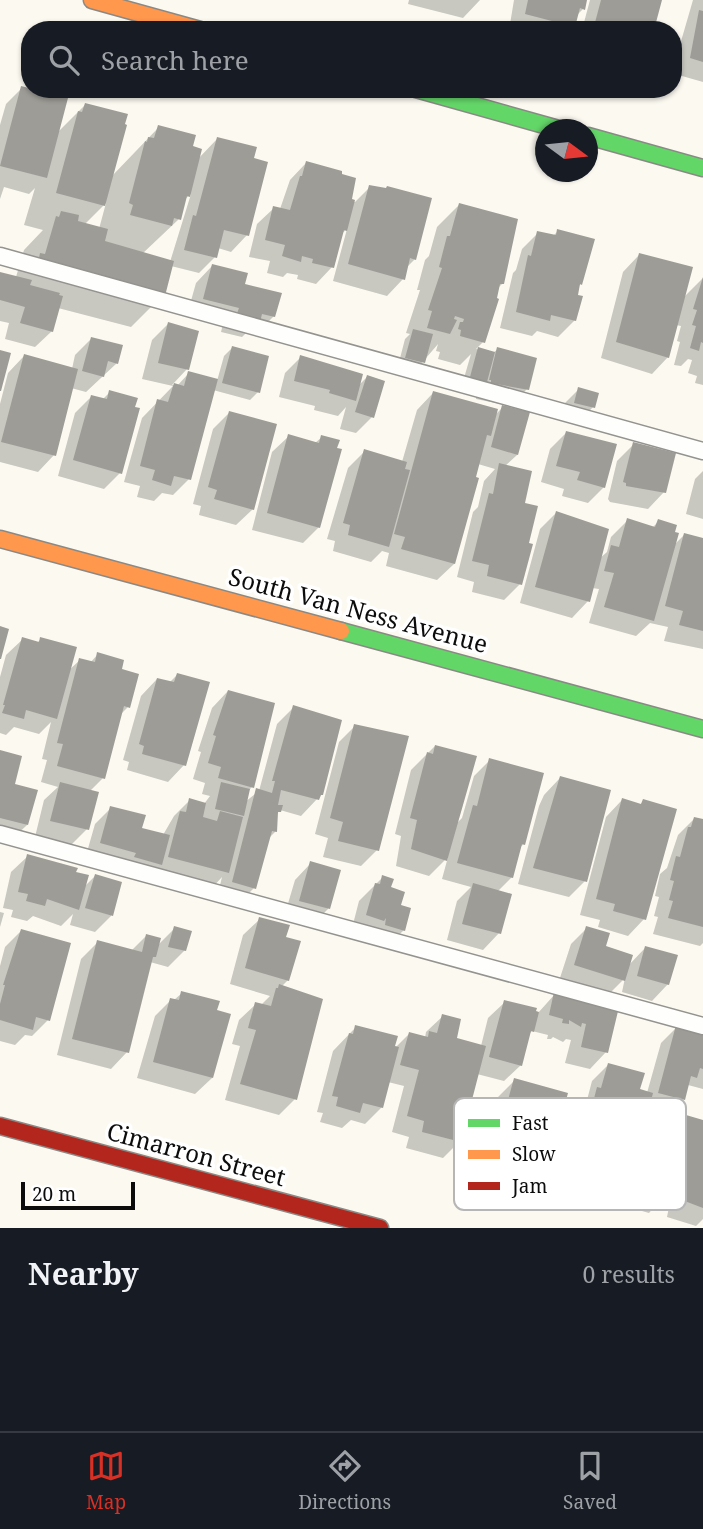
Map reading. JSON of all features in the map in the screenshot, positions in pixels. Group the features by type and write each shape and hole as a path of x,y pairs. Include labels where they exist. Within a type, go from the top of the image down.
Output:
{"street":[{"path":"92,0 168,21"},
{"path":"448,98 535,122"},
{"path":"598,139 703,168"},
{"name":"South Van Ness Avenue","path":"0,539 703,729"},
{"name":"Cimarron Street","path":"0,1126 380,1228"}],"lane":[{"path":"0,256 703,451"},
{"path":"0,834 703,1026"}],"building":[{"path":"528,0 587,0 585,10 580,8 577,21 552,21 525,14"},
{"path":"601,0 662,0 656,21 595,21"},
{"path":"699,10 703,11 703,62 690,58"},
{"path":"21,86 21,98 68,98 47,178 0,166"},
{"path":"85,103 128,114 105,206 56,193 78,111 82,112"},
{"path":"158,125 196,135 193,146 202,149 190,197 187,196 181,220 174,218 172,226 130,215 133,205 129,203 145,141 147,142 148,137 154,138"},
{"path":"217,137 257,147 254,158 268,162 249,236 224,230 217,258 184,250"},
{"path":"306,161 342,171 342,174 356,178 352,199 355,200 334,268 312,263 313,259 302,256 301,262 282,256 285,245 265,240 273,206 290,210"},
{"path":"369,185 387,186 432,198 416,260 410,258 405,280 348,264"},
{"path":"459,203 518,219 504,284 500,284 499,299 485,343 460,336 461,330 458,329 464,319 455,316 454,319 457,320 450,334 427,328 432,311 428,310 442,268 439,267"},
{"path":"61,211 79,215 78,221 108,229 105,241 174,261 165,296 38,263 40,253 45,254 56,216 59,217"},
{"path":"557,229 595,239 582,285 580,284 578,295 583,296 576,321 551,315 550,321 516,312 528,255 531,256 537,231 556,235"},
{"path":"639,253 693,267 669,358 616,342"},
{"path":"212,264 248,273 245,284 282,293 275,317 262,314 260,322 236,316 239,308 203,299"},
{"path":"0,272 32,280 30,285 63,296 53,332 20,323 25,307 0,300"},
{"path":"703,277 703,343 701,342 699,351 690,348 696,326 692,325 697,310 693,309"},
{"path":"168,322 199,331 189,370 158,363"},
{"path":"413,329 433,334 425,363 405,358"},
{"path":"91,337 123,345 118,364 108,361 104,377 82,371"},
{"path":"232,346 269,356 260,393 222,383"},
{"path":"478,347 495,352 487,382 470,377"},
{"path":"497,347 537,358 529,390 491,383 489,380"},
{"path":"0,350 11,353 1,391 0,391"},
{"path":"24,354 78,369 56,456 1,442"},
{"path":"300,355 363,374 356,401 329,393 330,390 294,381"},
{"path":"188,371 218,379 191,480 174,476 171,486 152,480 155,470 140,466 157,399 168,402 174,383 184,386"},
{"path":"367,375 385,381 374,418 355,412"},
{"path":"578,387 599,393 595,408 574,403"},
{"path":"109,390 138,398 135,407 140,408 122,474 73,460 91,395 107,399"},
{"path":"433,391 498,409 491,436 487,435 476,477 479,478 455,564 401,549 405,537 394,534"},
{"path":"502,405 530,412 518,455 491,447"},
{"path":"229,411 277,424 254,510 214,499 217,490 208,487"},
{"path":"566,431 617,444 605,488 577,480 580,472 556,466"},
{"path":"288,434 319,443 321,435 340,440 337,448 342,449 320,528 267,513"},
{"path":"633,442 676,453 666,493 626,486 623,482"},
{"path":"364,449 407,462 405,469 410,470 389,547 348,535 350,525 343,523"},
{"path":"499,463 532,471 525,503 538,506 529,543 533,544 522,585 487,576 489,565 472,561 489,493 493,494"},
{"path":"556,511 609,529 590,602 535,587"},
{"path":"627,518 655,527 658,519 677,525 675,532 679,533 654,621 604,607 614,573 604,571 611,545 619,547"},
{"path":"684,533 703,538 703,631 679,625 683,611 665,606"},
{"path":"0,626 9,629 1,659 0,659"},
{"path":"22,637 39,642 40,637 77,647 57,719 26,710 24,719 2,713"},
{"path":"97,652 124,660 122,669 139,674 130,708 124,706 105,779 57,766 63,744 57,743 79,658 95,662"},
{"path":"177,673 210,682 186,766 142,754 144,746 139,744 157,678 174,682"},
{"path":"228,690 275,703 254,788 218,778 221,767 208,763 216,736 213,735"},
{"path":"293,705 342,720 323,795 319,800 281,790 278,805 283,805 281,812 278,812 277,832 272,831 256,889 232,882 256,788 272,793 275,781 272,781"},
{"path":"354,724 409,736 379,851 338,841 343,822 330,818"},
{"path":"435,745 477,756 447,861 411,849 417,820 410,818 427,752 433,754"},
{"path":"0,750 22,756 15,784 38,790 28,825 0,818"},
{"path":"489,758 544,773 525,845 522,844 513,878 457,863 473,805 477,806"},
{"path":"560,776 611,790 587,882 533,868"},
{"path":"60,782 99,792 89,830 50,821"},
{"path":"221,782 250,789 244,816 215,809"},
{"path":"189,798 206,803 203,817 217,821 220,811 243,817 229,873 168,857 180,811 186,812"},
{"path":"622,798 641,804 643,799 677,809 646,920 613,911 615,904 596,899"},
{"path":"110,806 146,815 142,828 170,835 162,865 134,857 136,853 100,843"},
{"path":"694,817 703,819 703,927 668,918 673,901 669,900 674,881 670,880 676,856 680,857 688,827 691,827"},
{"path":"27,854 78,868 76,872 89,875 79,910 47,899 45,906 26,901 28,894 18,892"},
{"path":"310,861 341,870 330,909 299,901"},
{"path":"95,874 122,882 113,916 85,908"},
{"path":"382,875 394,879 391,887 405,892 401,905 411,908 405,931 385,925 386,918 384,921 366,915 375,883 380,884"},
{"path":"473,883 512,894 501,934 462,924"},
{"path":"259,917 290,925 286,937 301,941 289,981 245,968"},
{"path":"174,926 192,931 186,951 168,947"},
{"path":"586,926 610,933 606,946 633,955 625,981 574,965"},
{"path":"21,929 71,943 50,1021 36,1017 33,1030 0,1020 3,985"},
{"path":"146,934 161,938 156,957 153,957 129,1053 72,1039 97,940 142,952"},
{"path":"645,946 678,955 669,985 637,976"},
{"path":"279,984 323,999 297,1100 240,1084 256,1030 248,1028 255,1002 271,1006"},
{"path":"181,991 220,1001 217,1010 231,1014 213,1078 153,1062 170,998 179,1000"},
{"path":"554,992 619,1007 608,1053 581,1047 586,1024 582,1023 581,1027 569,1020 569,1024 562,1023 563,1019 549,1015"},
{"path":"504,1000 537,1008 536,1011 539,1012 522,1066 489,1057"},
{"path":"442,1014 461,1019 457,1038 486,1046 472,1098 454,1098 454,1140 422,1132 424,1121 407,1116 419,1070 400,1065 409,1032 428,1037 429,1031 437,1033"},
{"path":"355,1025 398,1036 395,1046 399,1047 383,1108 363,1103 360,1113 336,1106 338,1097 332,1096 349,1033 353,1034"},
{"path":"676,1025 703,1032 703,1069 700,1068 697,1078 691,1076 686,1098 658,1093"},
{"path":"608,1063 645,1073 640,1089 653,1093 652,1098 594,1098 597,1087 601,1088"},
{"path":"514,1078 568,1093 567,1098 509,1098"},
{"path":"686,1115 703,1120 703,1208 686,1202"}],"traffic: fast":[{"path":"448,98 535,122"},
{"path":"598,139 703,168"},
{"path":"341,631 703,729"}],"traffic: slow":[{"path":"92,0 168,21"},
{"path":"0,539 341,631"}],"traffic: jam":[{"path":"0,1126 380,1228"}]}
